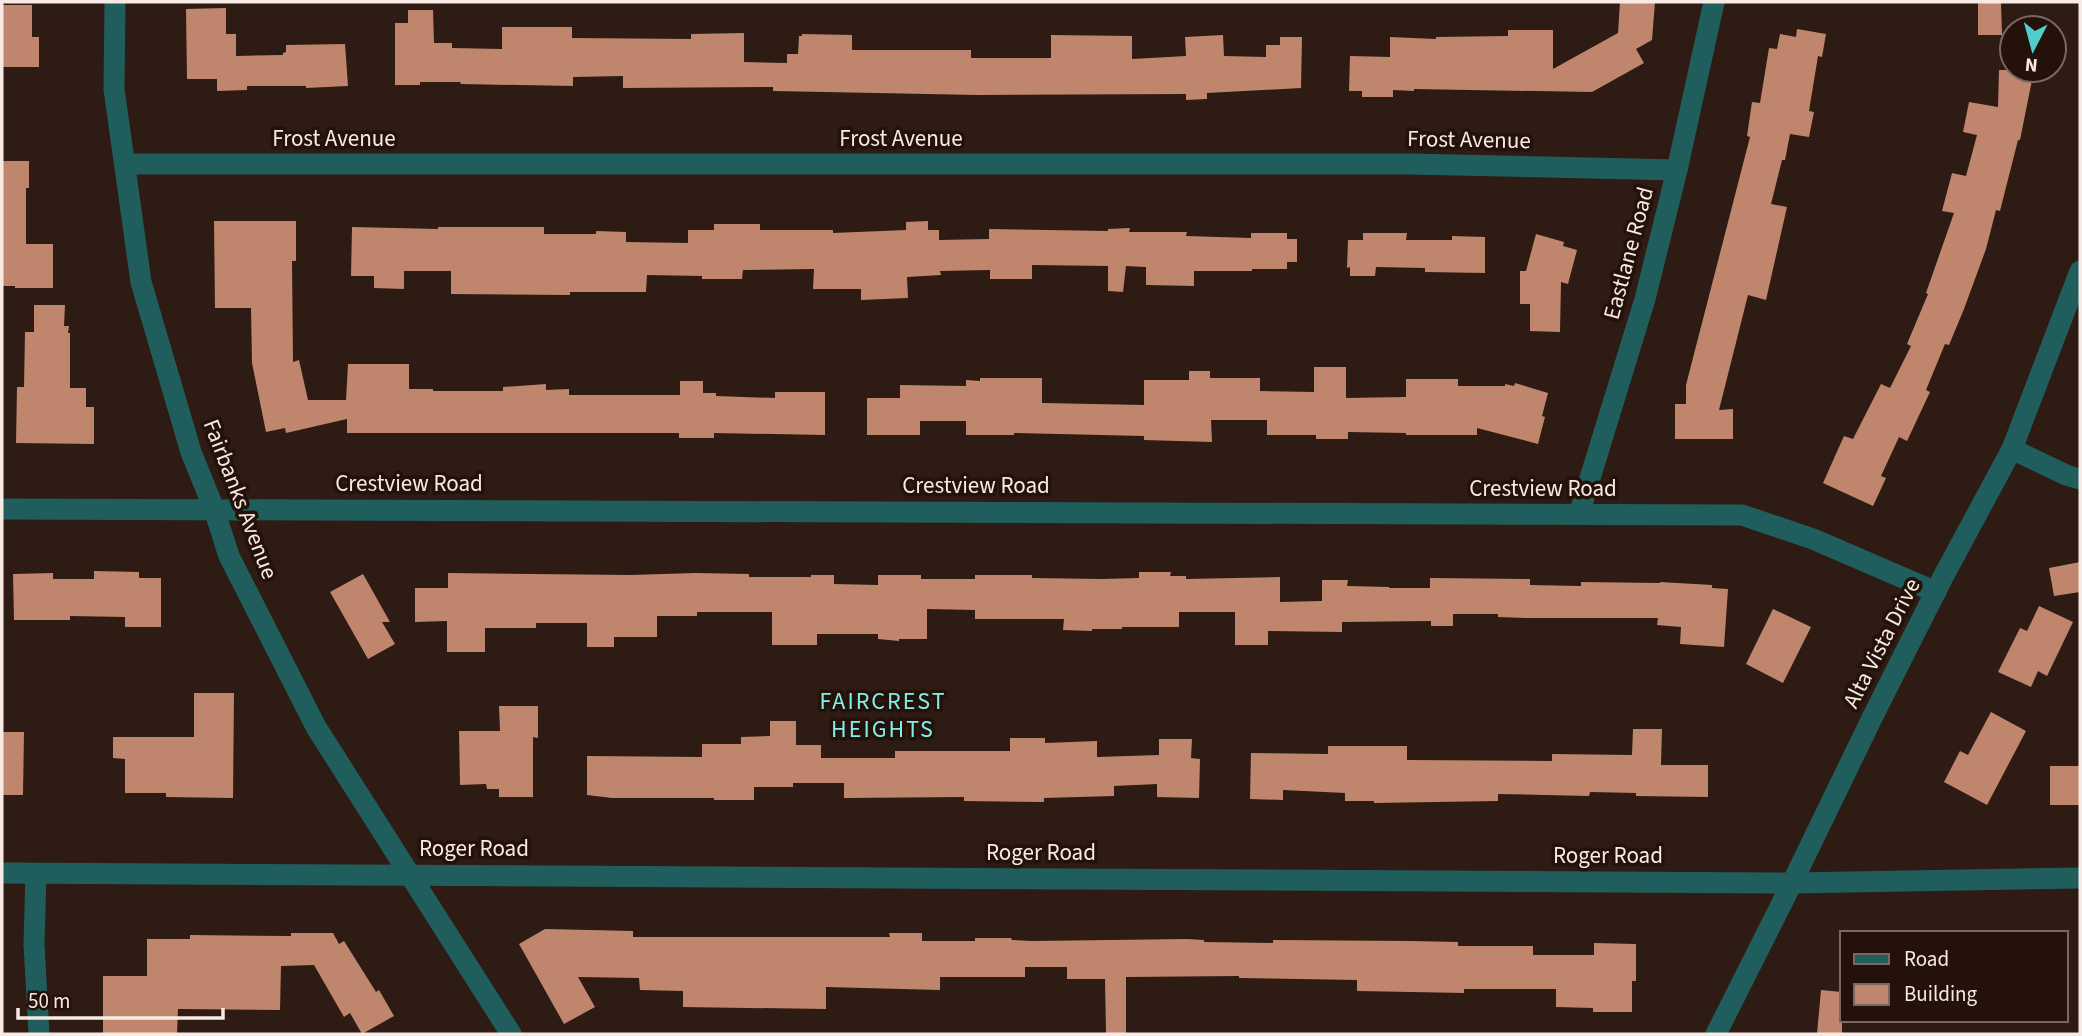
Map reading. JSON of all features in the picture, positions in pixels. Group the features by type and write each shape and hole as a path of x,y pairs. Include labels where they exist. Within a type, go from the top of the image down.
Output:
{"street":[{"name":"Fairbanks Avenue","path":"115,2 114,89 141,282 191,452 229,556 317,727 511,1034"},
{"name":"Eastlane Road","path":"1579,514 1645,299 1714,2"},
{"name":"Frost Avenue","path":"126,164 1409,164 1677,170"},
{"name":"Alta Vista Drive","path":"1716,1034 1873,716 2012,449 2080,271"},
{"path":"2012,449 2080,479"},
{"name":"Crestview Road","path":"2,509 1742,515 1813,539 1936,592"},
{"name":"Roger Road","path":"2,873 1792,883 2080,878"},
{"path":"37,874 34,944 39,1034"}],"building":[{"path":"1620,2 1655,2 1652,40 1636,49 1644,63 1592,92 1414,89 1393,90 1393,97 1362,97 1362,91 1349,91 1350,56 1390,57 1390,37 1436,39 1508,36 1508,30 1553,30 1553,69 1618,33"},
{"path":"1978,2 2001,2 1998,35 1978,35"},
{"path":"2,5 32,5 32,37 39,37 39,67 2,67"},
{"path":"226,8 226,34 236,34 236,56 283,55 286,45 345,44 348,86 247,86 247,90 217,91 217,79 187,79 186,9"},
{"path":"408,10 433,10 434,43 452,43 452,48 502,49 502,27 572,27 572,38 691,39 691,34 744,33 744,62 787,63 787,54 798,54 799,36 802,34 852,35 852,50 971,50 971,58 1051,58 1051,35 1132,36 1132,59 1186,56 1185,37 1223,35 1224,56 1266,57 1266,45 1280,45 1280,37 1302,37 1301,88 1207,93 1207,99 1186,100 1186,94 979,95 773,91 773,87 623,88 623,76 573,77 573,86 460,82 395,85 395,23 408,23"},
{"path":"1797,29 1826,34 1822,57 1818,56 1809,111 1814,112 1809,137 1790,134 1771,204 1787,207 1766,300 1748,295 1719,410 1733,409 1733,439 1675,439 1675,404 1686,404 1686,385 1750,137 1747,136 1752,102 1760,103 1769,48 1777,49 1780,34 1796,37"},
{"path":"1999,84 2031,84 2020,140 2000,211 1996,210 1986,249 1964,309 1949,345 1945,344 1926,390 1930,392 1907,441 1899,437 1881,476 1886,478 1873,506 1823,483 1844,436 1853,439 1881,384 1890,388 1911,346 1907,344 1928,294 1926,293 1954,213 1942,211 1952,173 1966,176 1977,135 1963,132 1969,102 1998,107"},
{"path":"2,161 29,161 26,244 53,244 53,288 2,286"},
{"path":"214,221 296,221 296,261 292,261 293,362 299,360 308,400 346,400 348,364 409,364 409,389 433,391 503,391 503,387 546,384 546,390 569,389 569,395 680,395 680,381 703,381 703,393 716,393 716,396 775,398 775,392 825,392 825,435 714,433 714,438 679,438 679,433 347,433 347,419 286,433 285,428 266,432 252,363 251,308 215,308"},
{"path":"928,221 928,230 939,230 939,240 989,239 989,229 1108,231 1130,228 1129,232 1187,232 1186,236 1251,238 1251,233 1287,233 1287,239 1297,239 1297,262 1287,262 1287,269 1194,271 1194,286 1146,285 1146,267 1126,266 1123,292 1108,291 1108,266 1032,265 1032,279 990,279 990,270 940,271 941,275 907,277 908,298 861,300 861,289 813,289 814,269 743,270 742,279 647,275 646,292 570,292 570,295 451,294 451,271 404,271 404,289 374,288 374,276 351,276 352,227 544,227 544,234 626,232 626,242 688,243 688,230 714,230 714,224 760,224 760,230 833,230 833,233 906,230 906,222"},
{"path":"1363,233 1407,233 1406,240 1452,240 1452,236 1485,237 1485,273 1425,272 1425,268 1376,267 1375,276 1350,276 1350,267 1347,268 1348,240 1363,240"},
{"path":"1536,234 1564,242 1563,246 1577,250 1568,284 1561,282 1560,332 1530,331 1530,304 1520,304 1520,271 1526,271"},
{"path":"34,305 65,305 64,326 69,326 70,333 70,388 86,388 86,407 94,407 94,444 16,443 17,387 24,387 25,332 34,332"},
{"path":"1314,367 1346,367 1346,398 1406,397 1406,379 1458,379 1458,386 1514,386 1515,383 1548,393 1538,444 1477,428 1477,435 1348,432 1348,439 1316,439 1316,435 1267,435 1267,420 1211,420 1212,442 1144,440 1144,436 1014,433 966,435 966,421 920,421 920,435 867,435 867,398 900,398 900,385 966,386 966,380 980,381 980,378 1042,378 1042,403 1144,405 1144,380 1189,380 1189,371 1210,371 1210,378 1260,378 1260,391 1314,392"},
{"path":"2080,562 2080,592 2054,596 2049,568"},
{"path":"94,571 139,572 139,578 161,578 161,627 125,627 125,617 70,616 70,620 14,620 13,574 53,573 53,579 94,579"},
{"path":"1139,572 1171,572 1170,576 1186,576 1186,579 1280,577 1280,602 1322,601 1322,580 1348,580 1347,586 1389,588 1430,588 1430,578 1530,579 1530,585 1581,586 1581,582 1660,582 1712,585 1712,588 1728,589 1724,647 1680,644 1681,627 1657,625 1658,618 1527,618 1498,617 1498,614 1453,614 1453,626 1431,626 1431,621 1342,622 1342,632 1268,631 1268,645 1235,645 1235,612 1179,612 1179,627 1122,627 1092,631 1063,630 1064,619 975,619 975,610 927,609 927,639 899,641 878,639 878,634 817,634 817,645 772,645 772,612 697,612 697,616 657,616 657,637 614,637 614,647 587,647 587,623 536,623 536,628 485,628 485,652 447,652 447,621 415,622 415,588 448,588 448,573 696,573 749,574 749,577 834,575 834,584 878,585 878,575 921,575 921,579 1032,575 1032,578 1102,579 1139,578"},
{"path":"363,574 390,622 382,622 395,644 368,659 330,592"},
{"path":"2039,606 2073,622 2047,676 2038,671 2031,687 1998,672 2020,628 2027,631"},
{"path":"1773,609 1811,627 1783,683 1746,664"},
{"path":"194,693 234,693 233,798 125,793 125,759 113,758 113,737 194,737"},
{"path":"499,706 538,706 538,738 533,737 533,797 499,797 499,789 487,789 486,784 460,785 459,731 500,731"},
{"path":"1991,712 2026,731 1987,805 1944,782 1960,751 1968,755"},
{"path":"770,721 796,721 796,745 821,745 821,758 895,758 895,751 1010,751 1010,738 1045,738 1045,743 1097,741 1097,757 1159,755 1159,739 1192,739 1191,758 1200,759 1199,798 1157,797 1157,784 1114,786 1114,796 1044,798 1044,802 964,801 964,797 844,798 844,783 793,783 793,787 754,787 754,800 612,798 587,795 587,756 702,757 702,744 741,744 741,737 770,736"},
{"path":"1633,729 1662,729 1661,765 1708,765 1708,797 1590,792 1589,796 1498,794 1498,801 1374,803 1345,801 1345,793 1283,790 1283,800 1250,799 1251,753 1328,754 1328,746 1407,746 1407,760 1552,761 1552,754 1632,755"},
{"path":"2,732 24,732 23,795 2,795"},
{"path":"2050,766 2080,766 2080,805 2050,805"},
{"path":"545,929 633,931 633,937 890,937 889,933 922,933 922,941 1011,938 1033,941 1187,939 1204,942 1273,943 1273,940 1458,942 1458,946 1533,946 1533,955 1594,955 1594,943 1636,944 1636,981 1632,981 1632,1012 1593,1012 1593,1008 1556,1007 1556,989 1464,989 1464,993 1357,991 1357,980 1239,976 1126,977 1126,1034 1106,1034 1105,979 1067,979 1067,967 1025,967 1025,977 940,977 940,990 826,987 826,1009 683,1007 683,991 640,990 639,978 578,977 595,1007 564,1024 519,944"},
{"path":"291,933 333,933 339,944 344,941 394,1016 362,1034 350,1013 344,1017 314,965 281,966 280,1010 178,1009 177,1034 103,1034 103,976 147,976 147,939 190,939 190,935 291,936"},
{"path":"1821,990 1840,992 1842,1034 1817,1034"}],"district":[{"name":"FAIRCREST HEIGHTS","path":"883,715"}]}
